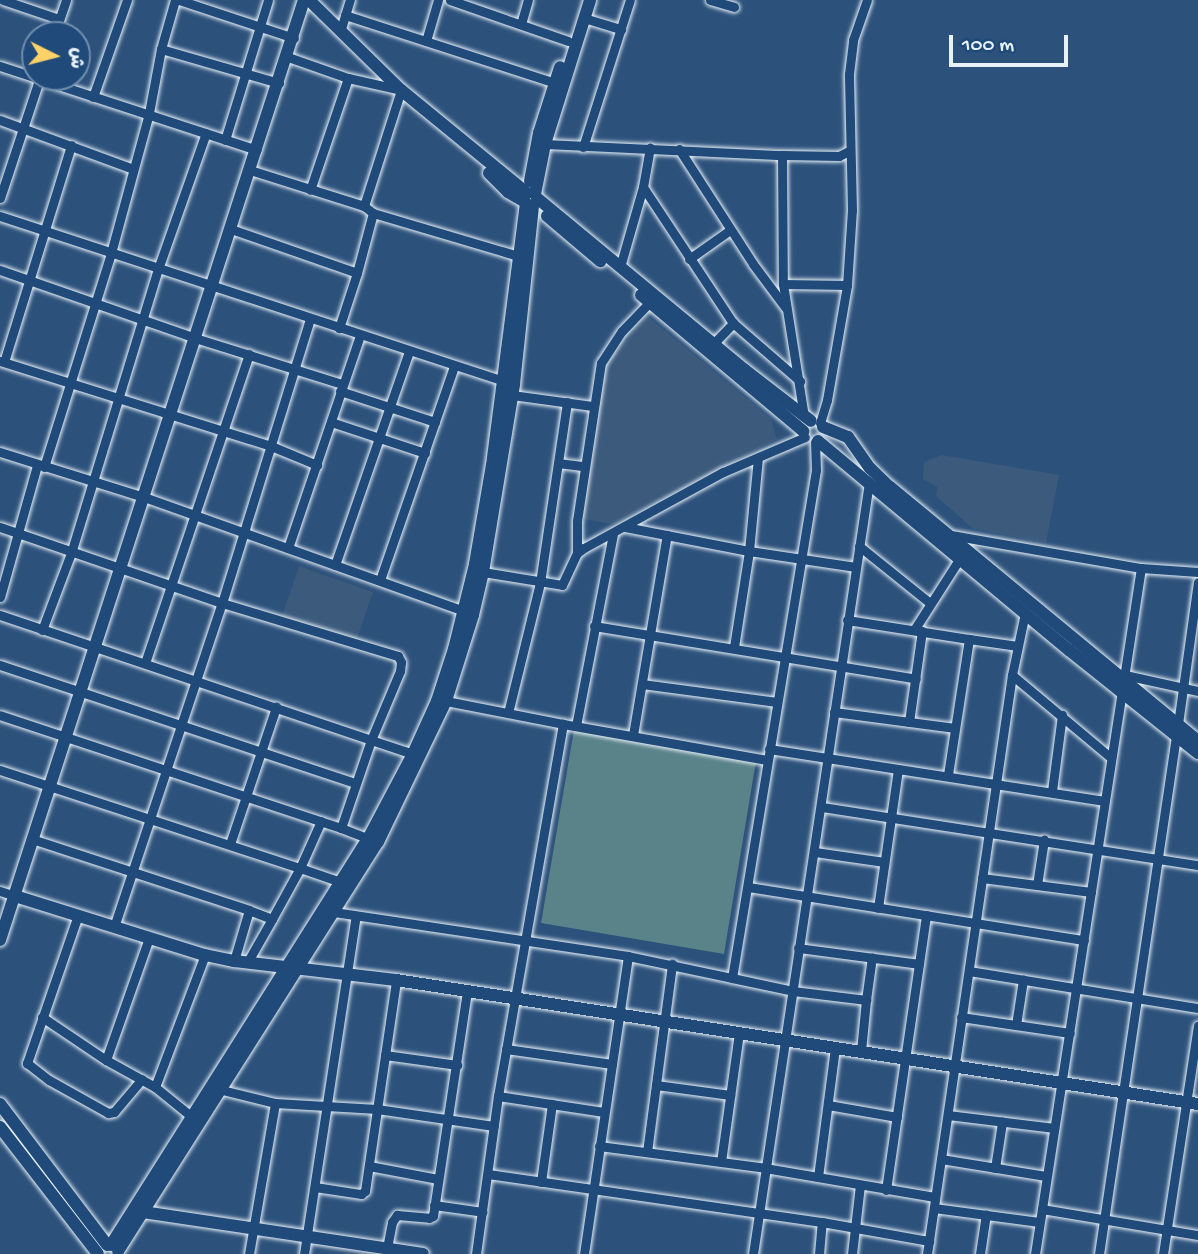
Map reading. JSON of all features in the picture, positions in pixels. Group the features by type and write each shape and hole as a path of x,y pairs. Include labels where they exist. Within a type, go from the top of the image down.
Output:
{"street":[{"path":"3,0 59,19 65,0"},
{"path":"93,97 127,0"},
{"path":"0,597 17,532 70,382 111,253 149,113 161,50 177,0 294,38"},
{"path":"225,140 268,0"},
{"path":"0,940 35,840 80,692 307,0 401,90 475,152 500,185 531,199 620,267 713,343 869,482 1025,613 1123,683 1198,691"},
{"path":"340,32 350,0"},
{"path":"426,41 438,0"},
{"path":"450,0 477,4 568,41"},
{"path":"521,24 528,0"},
{"path":"109,1250 143,1212 222,1090 341,882 373,840 436,701 483,572 510,387 539,133 581,0"},
{"path":"109,1250 191,1116 291,968 334,912 446,701 469,613 488,490 510,387 518,256 545,144 590,0"},
{"path":"583,147 630,0"},
{"path":"710,0 734,7"},
{"path":"577,553 812,430 827,400 847,285 852,210 849,156 853,40 867,0"},
{"path":"345,15 555,83"},
{"path":"584,18 621,29"},
{"path":"161,50 279,83"},
{"path":"288,57 348,78 401,90"},
{"path":"0,66 21,72"},
{"path":"310,190 348,78"},
{"path":"364,206 401,90"},
{"path":"0,198 36,91"},
{"path":"76,91 257,150"},
{"path":"0,120 133,169"},
{"path":"43,630 72,550 158,269 206,134"},
{"path":"545,144 849,156"},
{"path":"71,145 32,281 2,361 271,446 317,465"},
{"path":"620,267 643,187 650,148"},
{"path":"679,149 730,230 786,308"},
{"path":"732,978 816,470 812,430 800,381 783,284 782,155"},
{"path":"250,170 364,206 373,212 518,256"},
{"path":"643,187 733,323 800,381"},
{"path":"531,199 650,302 812,430 848,437 879,477 1123,683 1177,730 1198,753"},
{"path":"340,328 373,212"},
{"path":"0,216 454,366 510,387 592,406"},
{"path":"231,229 357,273"},
{"path":"689,259 730,230"},
{"path":"0,270 195,338 296,369 390,408 435,422"},
{"path":"783,284 847,285"},
{"path":"483,572 540,583 565,583 577,553 575,536 592,406 605,354 622,331 650,302"},
{"path":"114,927 222,603 310,319"},
{"path":"713,343 733,323"},
{"path":"288,548 360,335"},
{"path":"335,565 409,351"},
{"path":"145,663 197,516 249,354"},
{"path":"380,580 454,366"},
{"path":"508,712 540,583 567,402"},
{"path":"331,422 425,453"},
{"path":"0,452 244,532 469,613"},
{"path":"734,647 749,551 758,457"},
{"path":"558,463 584,466"},
{"path":"753,1254 869,482"},
{"path":"0,527 222,603 398,656 401,662 400,671 371,740 341,828"},
{"path":"625,527 749,551 856,567"},
{"path":"576,726 612,534"},
{"path":"946,534 1141,568 1198,572"},
{"path":"633,735 667,535"},
{"path":"859,546 930,603"},
{"path":"909,722 916,679 918,631 930,603 960,558"},
{"path":"1035,1254 1141,568"},
{"path":"1099,1254 1198,582"},
{"path":"927,1254 1012,675 1025,613"},
{"path":"0,615 414,754"},
{"path":"847,620 1017,646"},
{"path":"594,626 786,655 916,679"},
{"path":"948,775 969,639"},
{"path":"0,665 355,783"},
{"path":"1012,675 1111,757"},
{"path":"642,684 777,702"},
{"path":"446,701 767,760"},
{"path":"230,844 276,707"},
{"path":"834,712 955,728"},
{"path":"0,715 373,840"},
{"path":"1052,791 1062,715"},
{"path":"476,1254 498,1096 563,724"},
{"path":"1177,730 1198,741"},
{"path":"769,749 1104,801"},
{"path":"878,908 898,769"},
{"path":"0,770 341,882"},
{"path":"822,807 1198,865"},
{"path":"240,962 272,919 300,868 321,821"},
{"path":"35,840 272,919"},
{"path":"1037,885 1044,840"},
{"path":"815,852 884,862"},
{"path":"982,878 1091,892"},
{"path":"748,887 1084,940"},
{"path":"0,891 149,939 240,962 396,980 1192,1103"},
{"path":"240,962 249,910"},
{"path":"334,912 628,956 793,991 866,1000"},
{"path":"78,915 27,1063 49,1080 108,1113 114,1112 142,1079"},
{"path":"886,1190 926,915"},
{"path":"304,1254 356,916"},
{"path":"106,1060 149,939"},
{"path":"798,948 919,964"},
{"path":"155,1087 205,955"},
{"path":"584,1254 628,956"},
{"path":"861,1051 872,957"},
{"path":"647,1152 672,964"},
{"path":"968,971 1198,1008"},
{"path":"316,1187 363,1193 396,980"},
{"path":"1016,1025 1023,980"},
{"path":"387,1248 394,1218 407,1214 432,1218 467,992"},
{"path":"42,1017 106,1060 155,1087 191,1116"},
{"path":"961,1017 1070,1033"},
{"path":"1163,1254 1192,1103 1198,1026"},
{"path":"721,1162 739,1033"},
{"path":"818,1177 835,1047"},
{"path":"506,1049 612,1063"},
{"path":"385,1055 457,1065"},
{"path":"656,1085 730,1095"},
{"path":"222,1090 275,1103 377,1109 494,1126"},
{"path":"498,1096 604,1112"},
{"path":"249,1254 275,1103"},
{"path":"0,1104 109,1250"},
{"path":"541,1182 552,1104"},
{"path":"828,1105 897,1117"},
{"path":"948,1115 1054,1128"},
{"path":"995,1168 1002,1122"},
{"path":"0,1127 109,1250"},
{"path":"599,1146 765,1168 935,1197"},
{"path":"941,1159 1046,1176"},
{"path":"369,1166 438,1180"},
{"path":"488,1174 856,1227 929,1241"},
{"path":"852,1254 860,1185"},
{"path":"435,1205 483,1213"},
{"path":"934,1208 1040,1222"},
{"path":"1042,1209 1198,1235"},
{"path":"143,1212 423,1254"},
{"path":"980,1254 986,1214"},
{"path":"819,1254 822,1222"}],"shaded area":[{"path":"647,316 771,419 777,439 613,524 582,519 604,366"},
{"path":"942,455 1059,475 1046,543 972,528 936,496 937,487 923,479 924,462"},
{"path":"299,566 373,592 356,641 282,616"}],"green space":[{"path":"574,730 756,761 724,954 541,923"}]}
